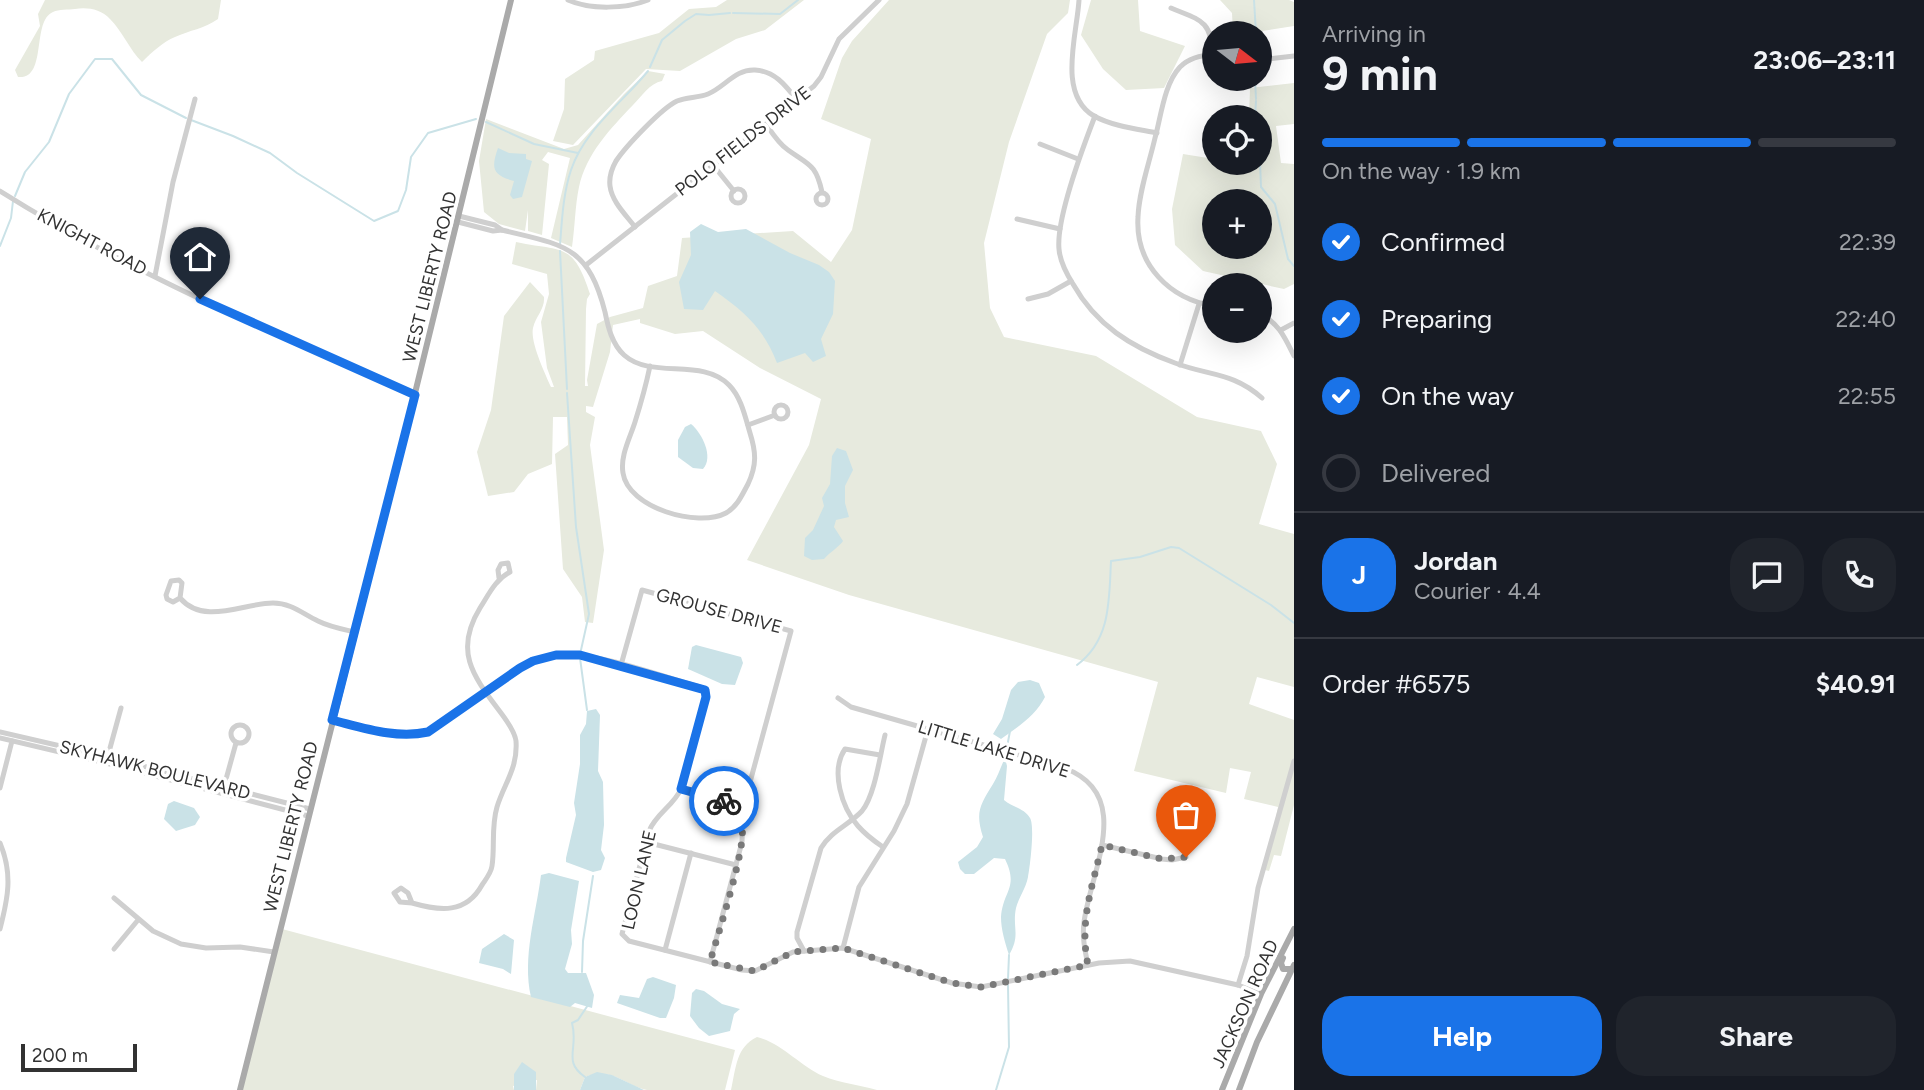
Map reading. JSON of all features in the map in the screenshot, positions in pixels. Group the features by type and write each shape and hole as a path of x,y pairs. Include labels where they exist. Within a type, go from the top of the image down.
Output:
{"main road":[{"name":"WEST LIBERTY ROAD","path":"240,1090 415,395 511,0"},
{"name":"JACKSON ROAD","path":"1222,1090 1261,994 1294,929"},
{"path":"1287,943 1282,967 1285,971 1293,967"},
{"name":"JACKSON ROAD","path":"1238,1090 1293,967"},
{"path":"1261,994 1273,994 1270,1015"}],"street":[{"path":"568,0 590,6 630,6 649,0"},
{"name":"POLO FIELDS DRIVE","path":"586,265 814,86 839,38 879,0"},
{"path":"1079,0 1073,87 1083,107 1095,116 1157,134"},
{"path":"1171,8 1202,21"},
{"path":"1202,56 1180,67 1170,86 1139,205 1138,232 1148,264 1166,285 1174,292 1202,304"},
{"path":"1272,59 1294,56"},
{"path":"635,227 611,193 611,172 616,161 663,110 676,102 708,94 730,78 756,70 775,76 797,100"},
{"path":"155,276 173,182 195,99"},
{"path":"1095,116 1078,159 1060,229 1058,248 1061,261 1081,299 1107,327 1137,347 1194,370 1231,377 1262,398"},
{"path":"766,124 786,149 814,168 822,192"},
{"path":"1040,144 1078,159"},
{"path":"713,165 734,191"},
{"name":"KNIGHT ROAD","path":"0,191 155,276 252,323 415,395"},
{"path":"458,219 494,231 502,230 545,241 570,251 586,265 599,289 613,342 626,357 642,365 702,372 723,379 735,392 755,448 754,468 740,499 728,511 709,518 696,518 652,506 637,498 625,482 622,462 650,366"},
{"path":"1017,219 1060,229"},
{"path":"1028,299 1048,295 1071,281"},
{"path":"1180,365 1199,304"},
{"path":"1272,320 1281,330 1294,356"},
{"path":"1281,330 1294,323"},
{"path":"748,425 775,415"},
{"path":"412,903 436,910 459,907 477,894 492,869 496,808 516,763 516,738 471,669 466,648 470,627 499,578 510,572 508,564"},
{"name":"GROUSE DRIVE","path":"621,665 642,590 791,631 746,797 736,812"},
{"path":"180,598 190,606 217,613 270,603 282,604 320,622 355,632"},
{"name":"LOON LANE","path":"332,720 392,734 411,736 428,732 520,668 533,661 556,655 580,655 705,690 706,697 679,795 653,821 622,934 629,941 665,950"},
{"name":"LITTLE LAKE DRIVE","path":"838,698 851,707 1063,768 1084,778 1092,786 1103,807 1104,827 1084,921 1083,941 1088,965"},
{"path":"107,760 121,708"},
{"path":"843,948 859,887 907,804 928,729"},
{"name":"SKYHAWK BOULEVARD","path":"0,732 13,738 309,812"},
{"path":"804,951 797,932 821,848 828,836 861,811 867,801 885,735"},
{"name":"SKYHAWK BOULEVARD","path":"0,738 13,738"},
{"path":"0,788 13,738"},
{"path":"223,790 236,743"},
{"path":"880,755 845,749 839,768 839,782 841,796 855,823 884,846"},
{"path":"1238,985 1247,957 1258,888 1294,761"},
{"path":"681,789 718,799 736,812 743,836 710,962"},
{"path":"646,842 736,865"},
{"path":"0,844 7,860 10,879 0,929"},
{"path":"1102,845 1162,859 1186,857"},
{"path":"691,853 665,950 710,962 755,971 780,957 804,951 843,948 958,985 981,987 1088,965 1116,961 1139,962 1238,985 1261,994"},
{"path":"114,898 138,920 171,940 195,947 240,947 274,952"},
{"path":"114,949 138,920"}],"shaded area":[{"path":"45,0 221,0 218,19 171,39 142,62 115,24 102,13 84,8 55,11 46,18 42,26 33,69 27,75 18,77 15,70 40,26 38,14"},
{"path":"727,0 804,0 765,30 736,39 680,71 646,69 573,145 553,141 564,109 565,79 594,60 595,51 659,33 689,9 716,7"},
{"path":"889,0 1070,0 1068,13 1047,34 1009,142 984,243 990,308 1004,337 1096,356 1197,417 1261,431 1277,464 1259,524 1294,534 1294,687 1257,677 1249,704 1294,720 1294,805 1281,856 1274,855 1269,871 1265,870 1278,807 1244,799 1251,772 1230,768 1226,793 1134,771 1158,682 849,595 747,560 809,445 821,399 760,368 703,331 675,334 640,323 640,319 613,325 610,352 593,407 586,406 586,412 595,417 590,445 604,550 593,623 585,622 582,597 563,569 555,454 568,445 567,417 553,417 552,464 528,474 514,492 488,496 477,452 491,410 504,316 530,282 544,297 533,334 542,366 551,387 554,387 547,368 541,322 549,294 547,274 512,264 516,242 564,252 578,265 584,277 590,294 586,309 585,386 588,386 597,324 610,317 643,308 648,286 677,276 682,238 793,231 831,262 852,230 871,139 821,119 842,58 852,41"},
{"path":"1091,0 1138,0 1140,31 1185,46 1164,88 1126,90 1103,69 1081,35"},
{"path":"1220,0 1289,0 1294,2 1294,26 1272,29 1272,21 1232,21 1232,13"},
{"path":"648,71 665,74 662,81 650,87 600,142 582,175 572,247 551,238 570,158 548,152 542,160 549,164 542,235 528,231 528,210 525,231 499,224 484,212 479,161 486,119 564,149 578,145"},
{"path":"1294,83 1294,124 1276,126 1281,163 1294,164 1294,284 1284,289 1272,286 1272,273 1203,271 1175,245 1172,209 1183,154 1202,157 1202,175 1272,175 1272,105 1249,105 1250,91 1272,91 1272,86"},
{"path":"282,929 735,1050 725,1090 647,1090 610,1075 594,1074 585,1077 580,1090 536,1090 537,1080 513,1086 514,1090 242,1090"},
{"path":"757,1037 775,1044 823,1076 877,1090 731,1090 741,1052"}],"water":[{"path":"498,148 509,153 526,154 526,159 532,161 522,197 513,199 510,195 514,181 501,176 495,170 494,161"},
{"path":"701,224 718,232 746,229 829,272 835,281 833,314 821,339 826,356 813,362 805,353 777,363 760,331 736,306 715,291 703,310 684,309 679,282 691,255 690,232"},
{"path":"691,424 699,433 707,452 703,469 693,468 678,457 678,440 685,427"},
{"path":"837,448 846,451 853,470 845,486 845,503 849,517 836,520 834,527 842,543 824,559 812,560 804,556 805,538 813,530 824,506 822,498 830,484 832,456"},
{"path":"696,645 741,657 743,663 735,685 722,684 688,669 692,647"},
{"path":"1030,680 1039,683 1045,697 1020,726 1001,739 993,734 1002,719 1011,690 1018,682"},
{"path":"596,709 600,715 598,771 603,782 604,825 601,850 605,858 601,870 593,872 566,862 566,858 576,815 574,803 580,764 580,735 586,724 587,711"},
{"path":"1005,758 1007,766 1004,800 1030,818 1032,829 1028,877 1016,908 1015,937 1009,955 1001,922 1011,876 1005,859 994,858 974,874 965,874 958,862 977,847 983,837 979,821 980,809"},
{"path":"174,801 194,808 200,817 195,825 176,831 164,819 168,804"},
{"path":"549,873 579,881 571,930 572,944 565,969 568,973 586,973 594,995 592,1008 575,1003 570,1007 531,997 528,967 531,936 541,875"},
{"path":"504,934 514,940 511,974 503,969 479,963 482,949"},
{"path":"653,977 676,985 666,1018 617,1003 620,995 639,998 647,979"},
{"path":"696,989 704,991 722,1004 740,1009 734,1014 730,1031 709,1036 699,1028 690,1016 692,993"},
{"path":"522,1062 536,1072 536,1090 514,1090 514,1074"},
{"path":"597,1072 612,1075 644,1090 580,1090 585,1077"}],"waterway":[{"path":"733,13 780,14 798,0"},
{"path":"1254,0 1255,21"},
{"path":"650,67 662,40 685,21 696,14 730,13"},
{"path":"15,196 25,172 49,142 69,94 95,59 112,59 141,95 186,118"},
{"path":"560,245 566,188 577,156 594,129 648,71"},
{"path":"1256,91 1256,99"},
{"path":"1256,101 1256,105"},
{"path":"191,120 270,153 374,221 398,211 406,190 411,157 428,133 476,119"},
{"path":"486,122 534,144 578,153"},
{"path":"1261,175 1261,187 1275,204 1288,259 1294,266"},
{"path":"0,246 11,218 13,201"},
{"path":"560,251 567,389"},
{"path":"567,393 576,527 589,614 581,650"},
{"path":"1077,665 1088,655 1102,631 1108,604 1111,561 1140,557 1171,547 1179,548 1271,605 1294,623"},
{"path":"580,658 587,710"},
{"path":"1005,758 1010,731"},
{"path":"582,972 583,941 593,876"},
{"path":"1008,979 1009,955"},
{"path":"996,1090 1009,1047 1008,985"},
{"path":"585,1077 574,1065 572,1023 578,1020 588,1005"}],"way so far":[{"path":"724,801 736,812 743,836 710,962 742,970 755,971 793,952 830,948 856,951 952,983 975,987 997,985 1088,965 1083,941 1084,921 1102,845 1162,859 1186,857"}],"route":[{"path":"200,299 415,395 332,720 392,734 411,736 428,732 533,661 556,655 580,655 705,690 706,697 681,789 724,801"}]}
